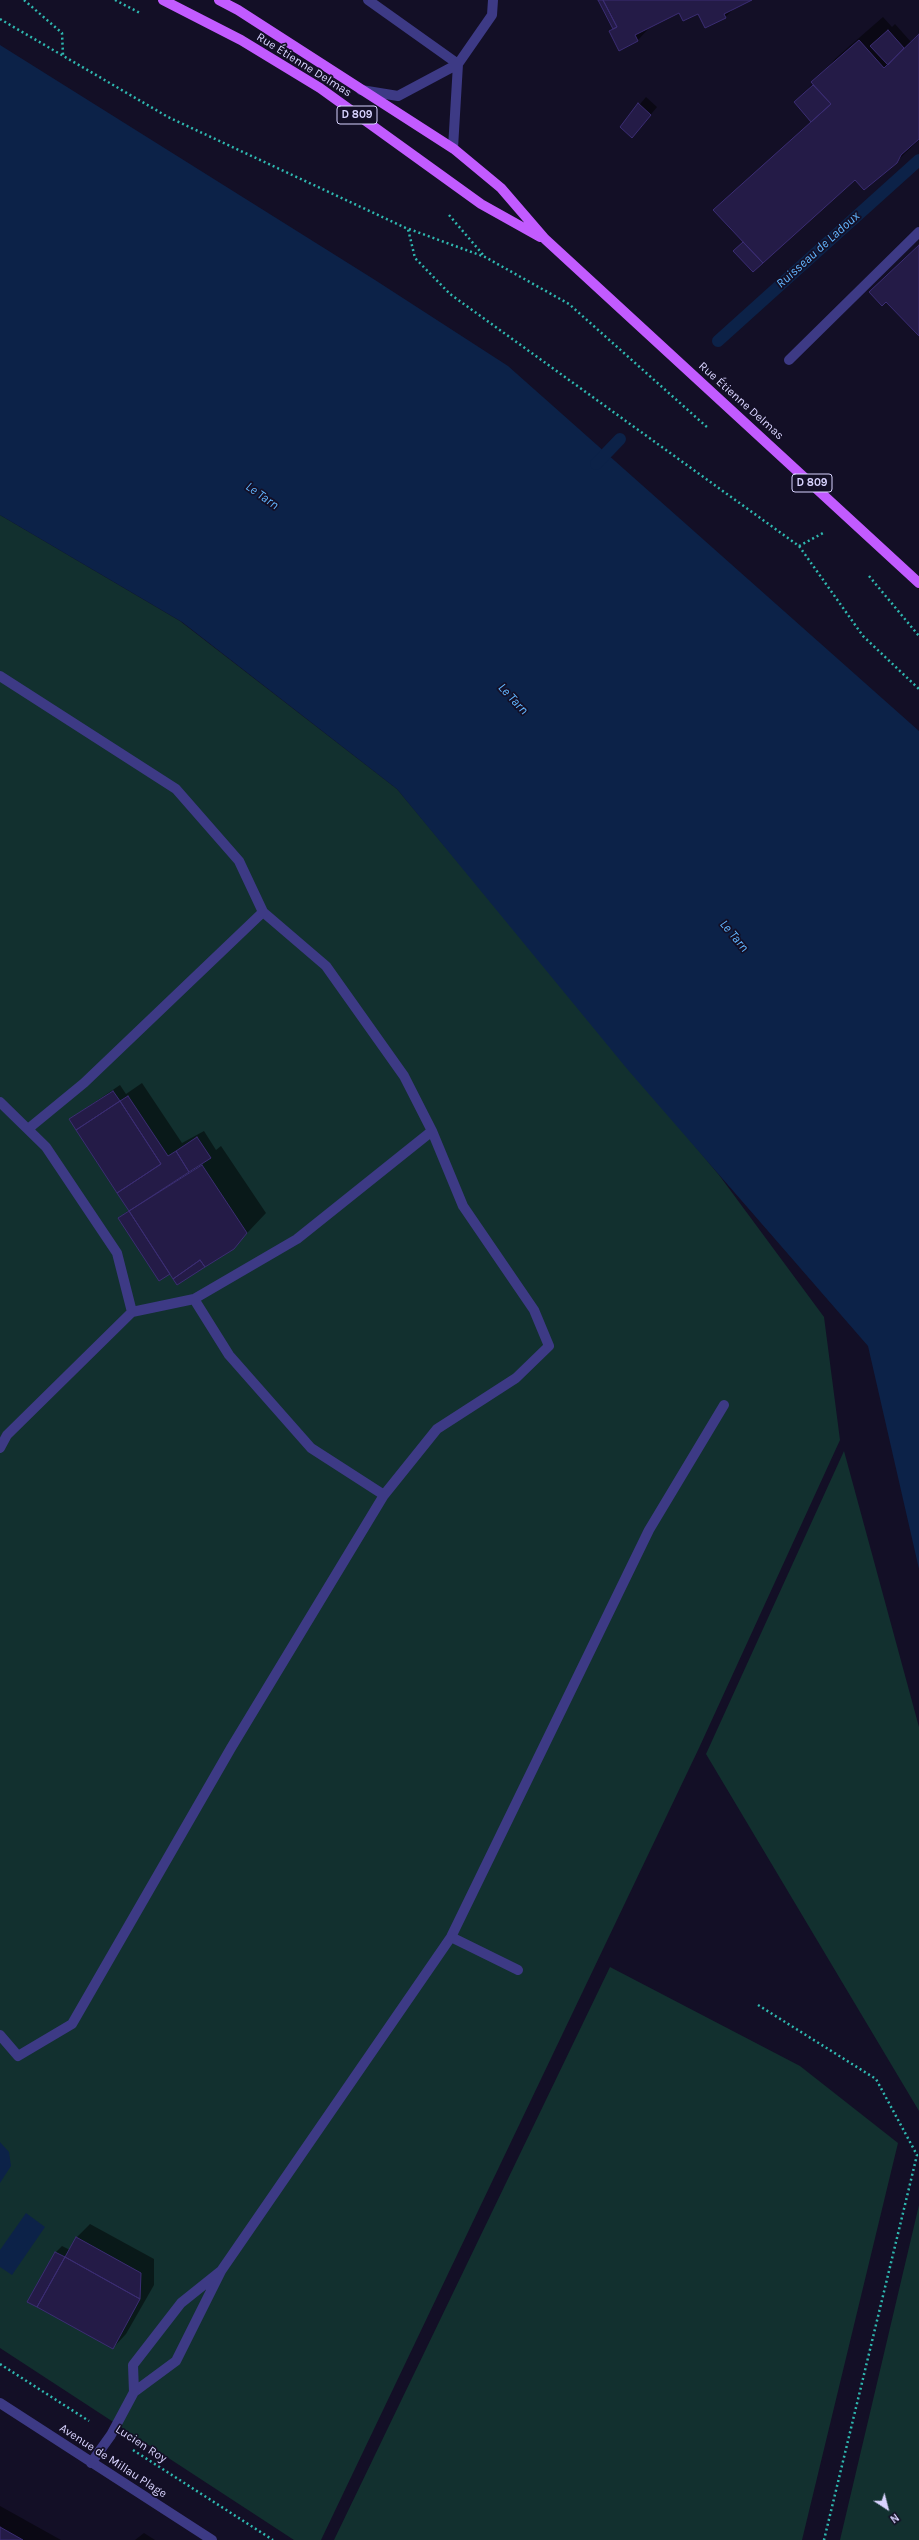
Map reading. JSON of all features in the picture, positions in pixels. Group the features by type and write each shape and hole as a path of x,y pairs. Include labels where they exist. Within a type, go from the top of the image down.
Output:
{"main road":[{"name":"Rue Étienne Delmas","path":"163,0 240,40 320,88 481,204 545,240"},
{"name":"Rue Étienne Delmas","path":"219,0 238,10 360,90 453,148 501,188 545,240 704,386 848,515 919,583"}],"street":[{"path":"368,0 458,64"},
{"path":"360,90 398,96 458,64 492,15 493,0"},
{"path":"453,148 458,64"},
{"path":"789,360 919,232"},
{"path":"0,676 176,789 239,861 263,912 326,966 404,1076 432,1131 463,1206 534,1310 549,1346 516,1378 437,1429 384,1494 231,1748 72,2024 18,2056 0,2035"},
{"path":"28,1129 84,1083 263,912"},
{"path":"0,1102 46,1146 117,1253 132,1312"},
{"path":"0,1448 7,1435 132,1312 194,1299 297,1239 432,1131"},
{"path":"194,1299 229,1355 310,1448 384,1494"},
{"path":"91,2462 111,2435 134,2392 176,2361 221,2271 452,1937 649,1530 724,1405"},
{"path":"452,1937 518,1970"},
{"path":"134,2392 133,2365 181,2303 221,2271"},
{"name":"Avenue de Millau Plage","path":"0,2403 212,2540"}],"path":[{"path":"24,0 62,33 63,55"},
{"path":"115,0 142,14"},
{"path":"0,19 168,117 408,229 485,257 569,304 712,432"},
{"path":"445,211 485,257"},
{"path":"408,229 415,258 450,294 799,546 863,636 919,689"},
{"path":"820,526 830,536"},
{"path":"865,571 919,636"},
{"path":"758,2005 876,2079 917,2155 824,2540"},
{"name":"Lucien Roy","path":"0,2364 273,2540"}],"green space":[{"path":"0,515 180,621 397,789 719,1175 824,1317 840,1440 699,1748 321,2540 294,2540 0,2348"},
{"path":"844,1451 919,1727 919,2111 706,1754"},
{"path":"610,1967 800,2066 898,2143 802,2540 334,2540"},
{"path":"919,2205 919,2540 840,2540"}],"water":[{"name":"Le Tarn","path":"0,45 375,280 508,366 919,731 919,1569 868,1346 628,1070 397,789 182,622 0,515"},
{"path":"0,2142 9,2152 11,2166 0,2183"},
{"path":"26,2213 45,2227 12,2275 0,2267 0,2250"}],"building":[{"path":"598,0 603,0 617,27 613,29"},
{"path":"603,0 752,0 724,14 726,18 705,28 698,14 683,21 679,13 635,35 638,41 619,51 609,31 617,27"},
{"path":"888,30 904,48 888,65 870,46"},
{"path":"919,34 919,139 901,155 897,163 864,190 855,180 763,263 713,210 831,104 811,82 859,40 884,68"},
{"path":"813,85 831,104 811,122 794,102"},
{"path":"638,103 651,115 632,138 620,127"},
{"path":"743,242 763,263 753,272 733,251"},
{"path":"919,245 919,336 886,302 882,306 869,292"},
{"path":"113,1091 120,1101 76,1130 69,1119"},
{"path":"128,1096 168,1156 176,1151 189,1172 129,1211 117,1193 161,1164 120,1101"},
{"path":"120,1101 161,1164 117,1193 76,1130"},
{"path":"197,1137 211,1158 189,1172 176,1151"},
{"path":"202,1165 247,1233 234,1249 205,1267 200,1260 173,1279 129,1211"},
{"path":"129,1211 170,1274 159,1281 118,1218"},
{"path":"200,1260 205,1267 177,1285 173,1279"},
{"path":"76,2237 141,2273 140,2299 65,2257"},
{"path":"55,2252 65,2257 37,2307 27,2302"},
{"path":"65,2257 140,2299 113,2349 37,2307"},
{"path":"0,2527 23,2540 0,2540"}],"waterway":[{"name":"Ruisseau de Ladoux","path":"718,341 919,160"},
{"path":"596,464 620,439"}]}
